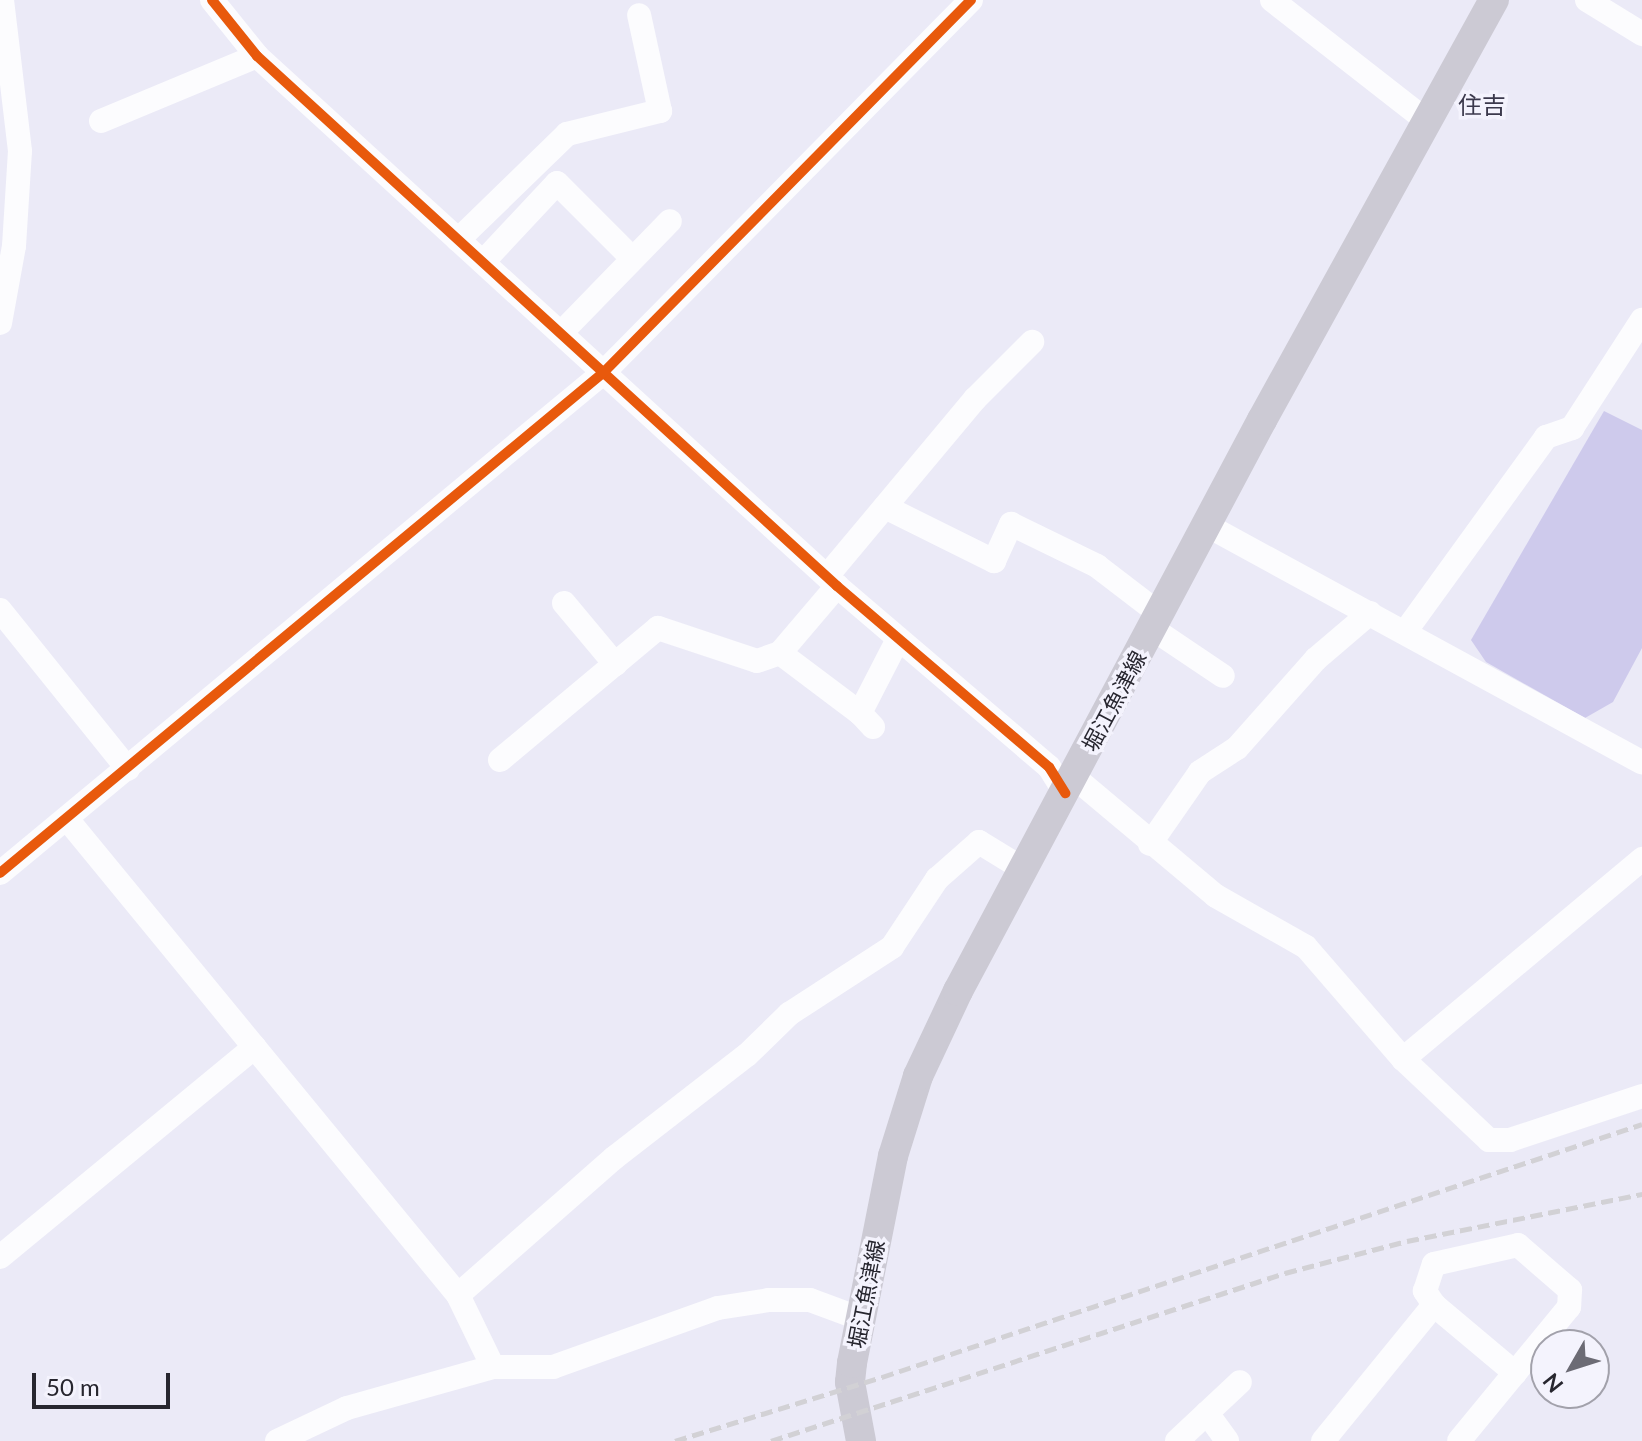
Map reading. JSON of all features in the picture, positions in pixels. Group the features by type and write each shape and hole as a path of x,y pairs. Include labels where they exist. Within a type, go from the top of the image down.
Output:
{"main road":[{"name":"堀江魚津線","path":"861,1441 850,1382 905,1113 958,991 1210,527 1262,420 1494,0"}],"street":[{"path":"0,323 14,246 20,151 2,0"},
{"path":"212,0 257,56 898,639 1070,785 1216,896 1306,947 1403,1059 1489,1140 1510,1140 1642,1096"},
{"path":"0,873 603,373 971,0"},
{"path":"1272,0 1427,121"},
{"path":"1587,0 1642,34"},
{"path":"458,240 567,134 660,111 639,15"},
{"path":"101,121 257,56"},
{"path":"483,262 557,183 633,259"},
{"path":"561,333 670,221"},
{"path":"1405,632 1546,437 1572,428 1642,320"},
{"path":"500,760 658,628 757,661 780,653 885,507 975,399 1032,342"},
{"path":"885,507 994,561 1011,524 1097,566 1157,622 1223,676"},
{"path":"1210,527 1642,763"},
{"path":"564,603 615,664"},
{"path":"0,610 128,769"},
{"path":"1150,844 1200,772 1237,748 1316,659 1370,613"},
{"path":"780,653 866,720 898,639"},
{"path":"67,819 458,1295 493,1367"},
{"path":"458,1295 614,1158 747,1055 789,1014 892,947 937,879 979,842 1023,869"},
{"path":"1403,1059 1642,859"},
{"path":"0,1257 255,1047"},
{"path":"1459,1441 1515,1373 1569,1307 1570,1290 1518,1245 1434,1264 1425,1291 1434,1305 1515,1373"},
{"path":"277,1441 347,1408 493,1367 553,1367 718,1308 769,1300 810,1300 861,1319"},
{"path":"1323,1441 1434,1305"},
{"path":"1177,1441 1240,1382"},
{"path":"1207,1413 1227,1441"}],"shaded area":[{"path":"1604,411 1642,430 1642,648 1613,702 1585,718 1486,662 1471,640"}],"railway":[{"path":"675,1441 882,1377 1642,1124"},
{"path":"771,1441 1285,1273 1407,1241 1642,1194"}],"cycle path":[{"path":"212,0 257,56 837,586 1049,767 1065,793"},
{"path":"0,873 603,373 971,0"}],"district":[{"name":"住吉","path":"1482,105"}]}
